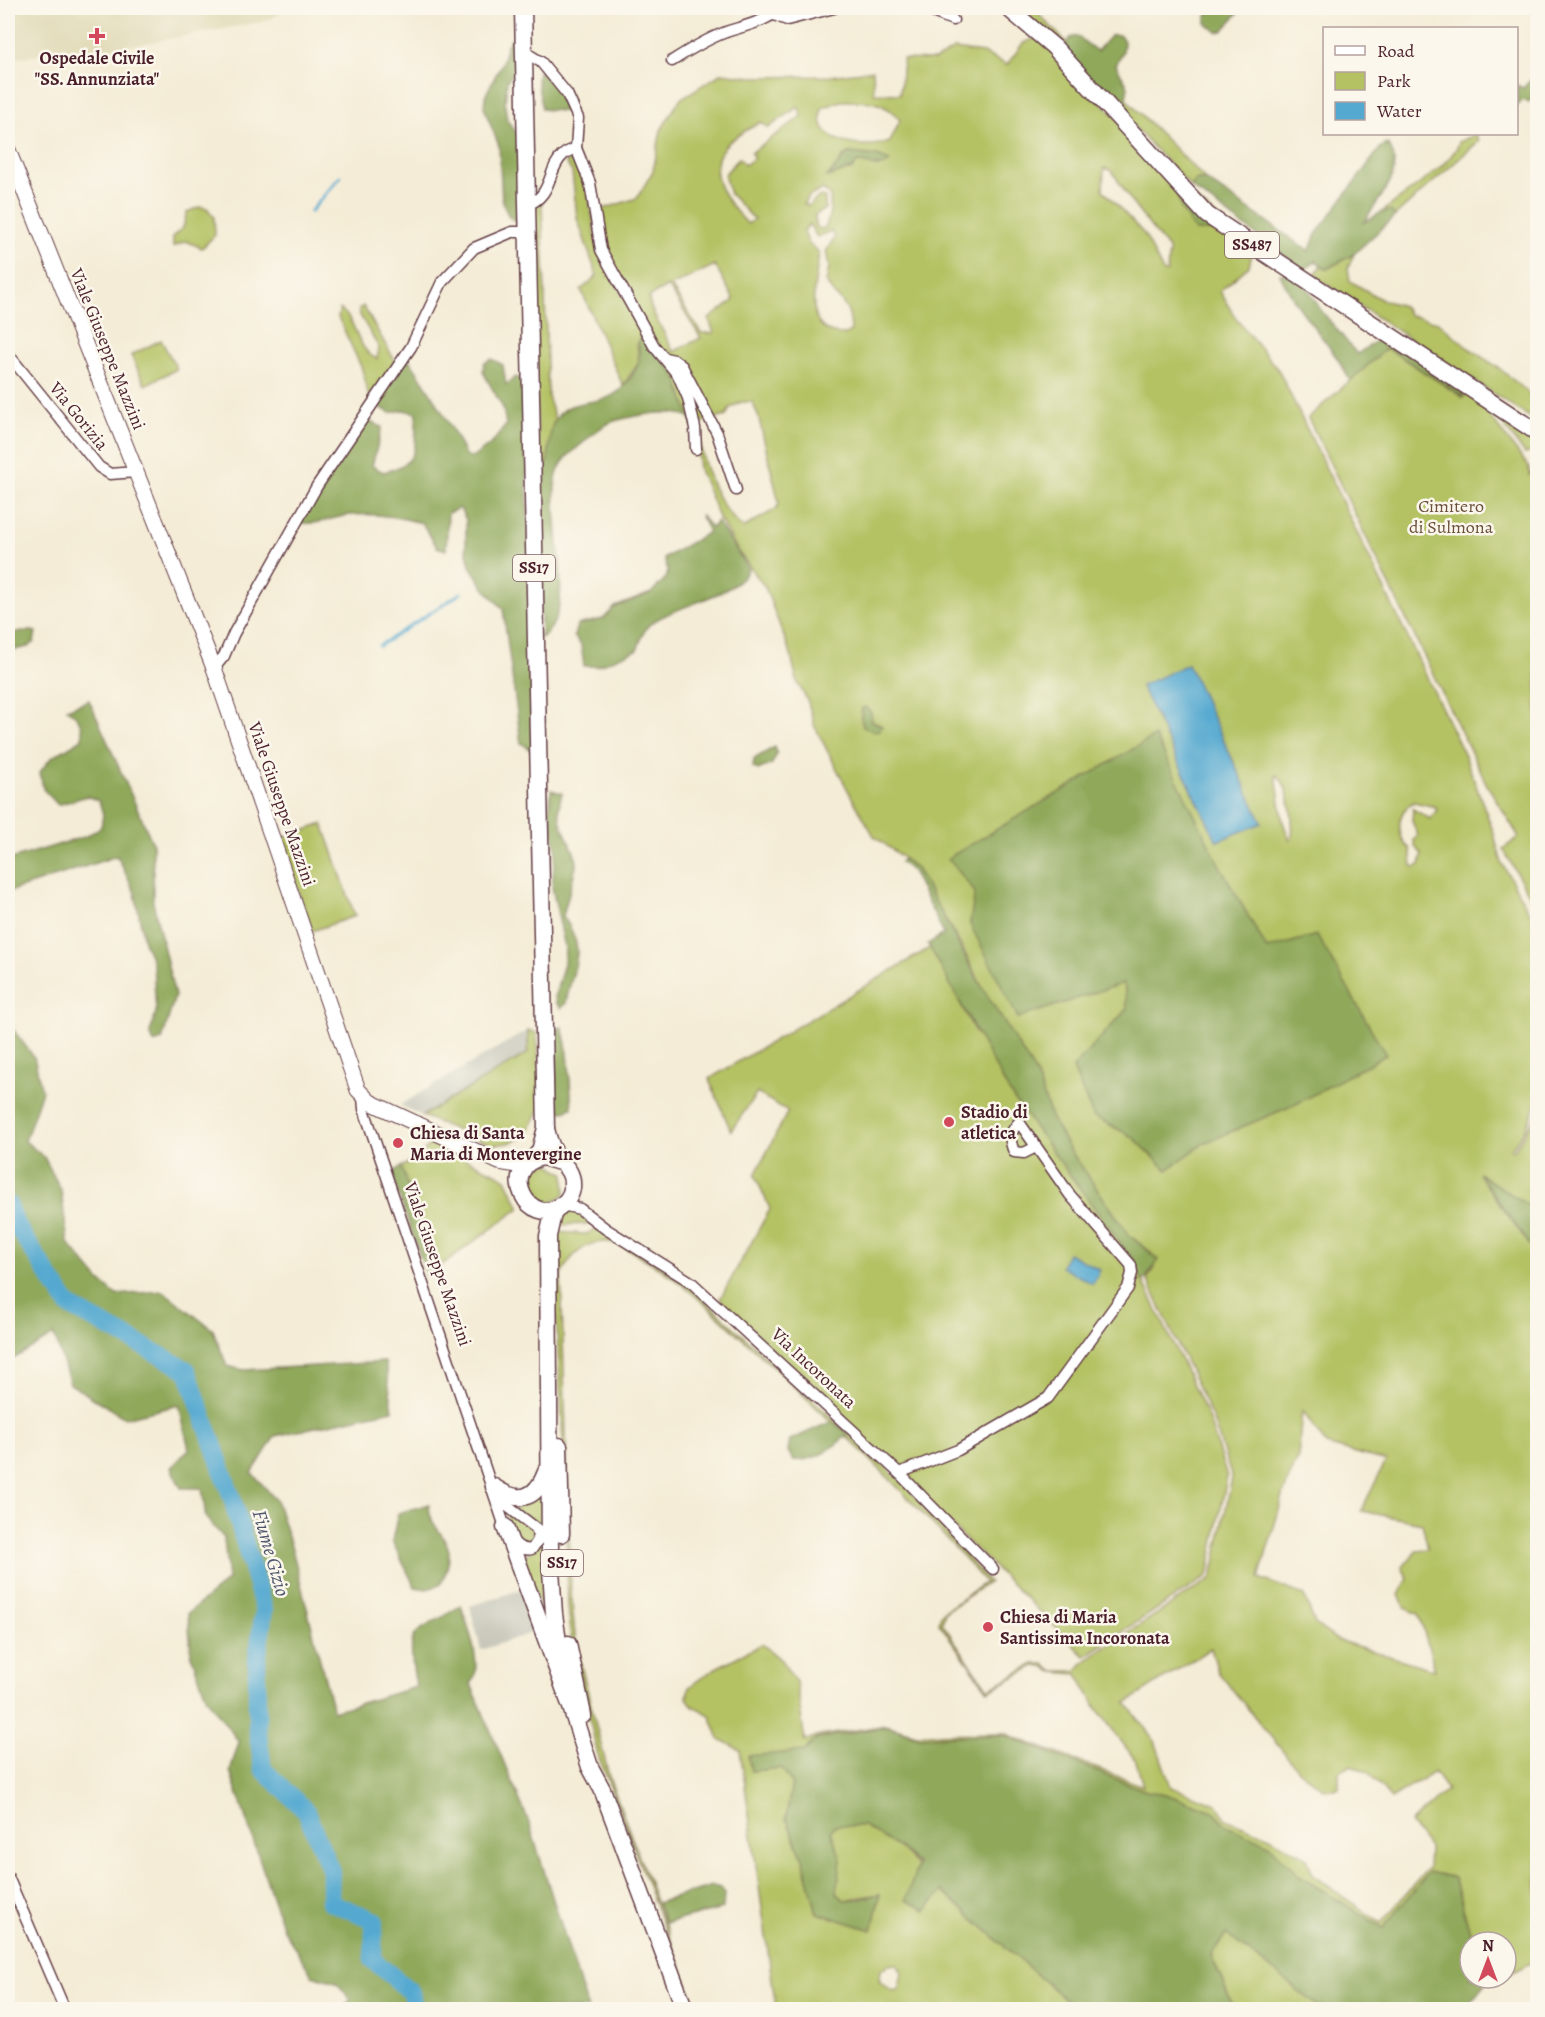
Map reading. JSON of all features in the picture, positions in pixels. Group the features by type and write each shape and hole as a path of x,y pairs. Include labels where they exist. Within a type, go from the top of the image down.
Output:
{"main road":[{"name":"SS17","path":"523,8 546,1128 540,1151 530,1162"},
{"name":"SS487","path":"1008,8 1054,47 1207,215 1538,433"},
{"name":"Viale Giuseppe Mazzini","path":"8,150 214,668 355,1082 363,1097"},
{"path":"363,1097 499,1162 517,1165 548,1157 563,1163 570,1172 572,1187 560,1206 545,1210 534,1207 525,1200 508,1170 499,1162"},
{"name":"SS17","path":"546,1128 554,1151 563,1163"},
{"path":"520,1190 521,1176 530,1162"},
{"name":"SS17","path":"560,1206 553,1214 548,1236 549,1465 553,1598 560,1654 571,1707 590,1767 602,1789"},
{"name":"SS17","path":"534,1207 540,1214 548,1236"},
{"name":"SS17","path":"550,1334 558,1433 565,1618 582,1713 602,1789 685,2010"},
{"path":"493,1483 509,1496 526,1497 540,1487 549,1465"},
{"path":"505,1527 571,1707"}],"street":[{"path":"672,61 725,32 778,11 787,20 834,8"},
{"path":"922,8 953,20"},
{"path":"523,51 541,62 567,94 578,118 576,148 590,183 600,250 654,346 678,375 688,398 695,428 696,449"},
{"path":"526,205 536,202 549,183 561,156 576,148"},
{"path":"214,668 225,656 234,633 316,486 411,347 442,282 474,248 512,232 527,232"},
{"name":"Via Gorizia","path":"8,354 99,467 110,474 136,471"},
{"path":"665,358 674,360 682,366 717,434 736,490"},
{"name":"Viale Giuseppe Mazzini","path":"363,1097 371,1130 493,1483 505,1527 510,1538 521,1548 530,1550 537,1543 537,1528 507,1506 493,1483"},
{"path":"371,1130 374,1119 384,1109"},
{"path":"898,1473 958,1450 1048,1398 1128,1288 1132,1274 1131,1265 1070,1195 1035,1147"},
{"name":"Via Incoronata","path":"572,1187 591,1217"},
{"name":"Via Incoronata","path":"560,1206 576,1207 606,1229 692,1282 898,1473 993,1569"},
{"path":"8,1877 65,2010"}],"shaded area":[{"name":"Ospedale Civile \"SS. Annunziata\"","path":"8,8 283,8 281,13 261,22 113,49 76,50 8,59"},
{"path":"528,1030 528,1053 422,1116 400,1105"},
{"path":"523,1589 537,1631 481,1650 470,1606"}],"green space":[{"path":"1019,8 1033,8 1067,43 1063,49"},
{"path":"1211,8 1242,8 1223,31 1217,32 1206,23 1206,16"},
{"path":"1111,35 1119,35 1124,41 1123,51 1116,65 1128,87 1123,115 1063,49 1070,38 1077,36 1097,51"},
{"path":"1041,36 1174,180 1253,248 1249,266 1220,291 1235,317 1279,371 1465,756 1493,831 1502,863 1537,926 1537,1104 1526,1128 1511,1149 1514,1150 1537,1115 1537,1211 1479,1175 1537,1255 1537,1959 1518,1969 1518,1930 1469,1930 1454,1878 1429,1872 1384,1929 1299,1876 1269,1845 1227,1826 1213,1811 1165,1794 1146,1791 1004,1735 919,1737 888,1726 805,1751 751,1771 782,1768 792,1783 786,1818 803,1858 817,1913 872,1930 880,1894 844,1900 837,1893 831,1831 835,1825 864,1826 900,1848 942,1891 1076,2009 776,2009 740,1750 719,1739 710,1715 693,1706 687,1698 689,1687 714,1669 762,1644 781,1660 796,1682 805,1741 814,1737 886,1725 917,1734 1004,1733 1143,1786 1136,1761 1098,1710 1077,1674 1052,1672 1043,1666 1035,1666 988,1691 939,1623 941,1614 985,1582 868,1458 706,1305 653,1264 623,1247 605,1242 582,1249 570,1261 561,1276 571,1592 576,1646 610,1780 697,2009 695,2009 598,1755 572,1645 568,1604 565,1481 554,1274 561,1260 557,1232 586,1234 597,1229 655,1262 688,1285 904,1484 989,1582 945,1612 942,1623 988,1689 1034,1664 1044,1664 1052,1671 1076,1671 1086,1660 1212,1578 1232,1478 1212,1417 1147,1279 1155,1268 1152,1253 1129,1235 1068,1147 1051,1117 1036,1074 982,987 963,949 915,867 874,836 851,796 814,725 808,702 797,682 791,655 765,587 740,554 720,520 699,469 695,427 601,250 594,212 637,198 653,171 661,130 680,99 722,73 752,77 831,76 873,70 874,93 900,94 903,59 935,60 954,49 983,53 1007,65 1023,43","holes":["841,101 866,101 880,105 894,113 900,120 890,142 868,145 843,142 833,137 825,130 821,121 822,108","798,107 802,116 751,153 754,158 745,165 739,158 724,175 730,194 754,219 748,224 726,198 717,178 716,167 725,146 761,122 768,128","849,153 877,156 878,167 856,162 852,169 829,176 843,157","1104,168 1112,171 1135,207 1169,250 1167,272 1163,272 1145,235 1103,190","823,189 830,196 828,221 825,228 819,229 815,215 825,209 825,197 820,196 808,206 804,204 808,197","809,224 817,237 831,231 835,237 826,251 829,267 826,282 848,311 851,330 847,334 832,332 822,326 816,317 814,291 819,252 808,243 804,231","715,265 734,300 709,319 714,333 701,333 671,286","668,286 701,338 673,352 650,304 649,297","741,402 752,402 758,415 779,503 776,509 743,528 724,507 710,480 699,437 698,423 726,416 730,408","1188,664 1262,823 1217,841 1141,686","1276,775 1280,778 1288,795 1292,817 1290,841 1283,822","1414,802 1436,807 1437,810 1430,819 1413,809 1412,821 1418,836 1414,840 1415,847 1422,854 1420,865 1416,867 1412,866 1410,849 1405,844 1400,831 1403,812","949,858 1221,868 1267,949 1296,1104 1204,1143 1167,1170 1133,1137 1093,1116 1073,1068 1127,1009 1124,983 970,925 975,892","1302,1410 1326,1445 1386,1461 1361,1511 1422,1523 1428,1549 1417,1550 1402,1568 1408,1578 1399,1595 1405,1608 1419,1614 1435,1670 1337,1640 1315,1624 1304,1595 1259,1578 1286,1486 1298,1458","1211,1648 1218,1672 1298,1770 1323,1789 1339,1787 1339,1772 1351,1765 1368,1772 1391,1799 1434,1772 1447,1790 1410,1823 1429,1848 1428,1868 1381,1923 1314,1876 1306,1857 1270,1837 1226,1819 1217,1804 1171,1787 1155,1741 1126,1703","897,1964 902,1972 899,1989 893,1991 879,1981 881,1970 888,1965"]},
{"path":"519,37 519,66 507,81 505,104 507,120 519,136 521,225 509,217 502,201 499,146 484,108 485,96 502,63 507,45 511,39"},
{"path":"539,71 551,78 572,112 542,109 537,79"},
{"path":"1537,73 1537,93 1529,102 1523,100 1518,105 1518,86 1523,88"},
{"path":"1126,99 1206,180 1196,180 1191,187 1123,115"},
{"path":"1474,135 1476,135 1479,141 1395,216 1382,212 1448,160 1459,142"},
{"path":"1388,144 1393,155 1393,175 1364,222 1382,212 1391,211 1395,216 1354,254 1326,269 1316,261 1304,270 1191,187 1196,180 1206,180 1309,251 1316,234 1381,147"},
{"path":"849,153 877,156 890,161 882,166 857,162 852,169 826,177"},
{"path":"570,160 585,174 598,250 643,333 637,342 639,362 623,386 581,290 597,276 577,218 572,172 565,161"},
{"path":"1177,195 1215,227 1211,231 1195,231 1182,211"},
{"path":"542,200 548,396 555,420 546,464 538,476 532,212"},
{"path":"199,207 207,208 214,217 215,235 202,248 186,241 173,247 173,236 183,228 187,212"},
{"path":"1354,254 1348,268 1350,281 1382,300 1403,306 1409,315 1438,322 1537,400 1537,422 1314,276 1321,265 1327,269"},
{"path":"1280,274 1291,275 1306,285 1320,309 1357,354 1382,337 1461,388 1464,397 1387,348 1350,381 1333,353 1295,302"},
{"path":"363,306 397,364 371,405 362,369 338,317 340,309 346,314 365,349 377,359 379,348 360,315 359,309"},
{"path":"643,333 676,376 690,417 673,413 657,413 616,420 597,431 564,461 559,469 555,486 561,582 559,605 553,624 541,638 538,476 546,465 553,424 566,408 611,396 620,390 637,366 639,340"},
{"path":"161,340 177,369 145,385 131,355"},
{"name":"Cimitero di Sulmona","path":"1387,348 1462,397 1461,388 1475,397 1529,467 1529,475 1537,467 1537,909 1503,849 1519,837 1487,785 1308,418"},
{"path":"408,358 445,417 465,455 472,458 492,443 506,425 503,408 483,372 484,363 492,359 503,365 506,385 515,377 525,379 533,751 521,743 503,609 484,588 470,566 466,548 466,520 460,508 448,513 446,550 437,547 422,523 404,519 360,515 344,516 315,523 300,523 315,493 366,420 382,427 372,466 383,472 405,464 410,458 415,444 417,413 403,410 390,413 376,405"},
{"path":"1491,408 1537,437 1537,450 1525,454"},
{"path":"700,515 712,528 717,521 748,568 743,577 720,593 659,618 649,625 637,650 597,666 584,666 581,645 574,636 577,625 603,619 615,607 651,593 666,578 668,572 664,558 709,532"},
{"path":"36,632 34,642 28,647 8,651 8,633"},
{"path":"89,700 153,844 153,902 175,996 162,1040 154,1043 150,1033 156,1012 153,963 144,942 135,893 117,856 8,892 8,860 87,836 101,827 103,814 99,801 87,796 58,805 43,789 40,772 51,758 82,739 79,721 67,709"},
{"path":"866,707 871,713 872,721 882,726 880,730 873,731 863,727 862,708"},
{"path":"1155,736 1221,868 1267,949 1317,935 1386,1055 1296,1104 1204,1143 1167,1170 1133,1137 1093,1116 1073,1068 1127,1009 1124,983 1018,1018 970,924 975,892 948,858"},
{"path":"775,747 777,754 772,764 758,770 753,767 754,759"},
{"path":"551,790 562,793 559,813 577,862 563,916 575,940 576,960 566,1003 561,1008 556,1003 555,996 564,963 565,948 552,887 556,848 549,813"},
{"path":"323,824 355,916 312,931 280,839"},
{"path":"903,859 915,867 982,987 1036,1074 1051,1117 1068,1147 1129,1235 1159,1260 1143,1282 1134,1262 1011,1095 928,944 944,934 912,871 900,862"},
{"path":"931,947 974,1030 1134,1262 1208,1417 1227,1477 1208,1576 1085,1656 720,1299 770,1209 755,1175 788,1111 757,1093 731,1131 709,1079"},
{"path":"8,1023 34,1057 42,1091 25,1141 44,1157 61,1190 68,1243 99,1280 116,1295 163,1291 213,1330 227,1366 244,1370 385,1362 393,1410 275,1436 252,1473 276,1500 292,1549 333,1711 416,1687 411,1650 416,1633 461,1605 475,1657 475,1677 471,1684 528,1820 588,2009 342,2009 351,1999 336,1982 312,1975 283,1929 230,1771 239,1742 207,1699 191,1655 188,1613 228,1580 224,1538 206,1518 202,1488 181,1488 171,1468 189,1449 179,1405 125,1418 70,1384 54,1335 8,1362"},
{"path":"562,1027 568,1053 572,1108 562,1112 555,1109 556,1030"},
{"path":"528,1030 537,1033 541,1107 527,1134 509,1143 492,1145 422,1116 528,1053"},
{"path":"431,1143 506,1179 520,1208 436,1269 401,1167 417,1159"},
{"path":"548,1163 565,1174 565,1194 548,1205 530,1197 527,1178 531,1171"},
{"path":"401,1167 436,1269 427,1276 391,1173"},
{"path":"1478,1173 1537,1211 1537,1255"},
{"path":"568,1211 580,1214 592,1224 556,1225 559,1218"},
{"path":"832,1421 848,1434 836,1445 816,1457 793,1460 788,1451 790,1440"},
{"path":"536,1495 543,1496 553,1637 522,1558 541,1542 510,1502"},
{"path":"429,1504 430,1515 448,1546 449,1556 447,1569 440,1585 427,1589 415,1587 392,1541 398,1513"},
{"path":"509,1513 530,1527 535,1537 531,1543 518,1542 506,1521"},
{"path":"888,1726 919,1737 1004,1735 1146,1791 1165,1794 1213,1811 1227,1826 1269,1845 1299,1876 1383,1928 1429,1872 1454,1878 1469,1930 1458,1930 1458,1990 1480,1990 1465,2009 1322,2009 1226,1934 1211,1955 1234,2009 1076,2009 942,1891 926,1910 906,1900 918,1864 900,1848 864,1826 835,1825 831,1831 841,1859 837,1893 844,1900 880,1894 872,1930 817,1913 803,1858 786,1818 792,1783 782,1768 751,1771 748,1756 805,1751 815,1739"},
{"path":"712,1886 721,1888 724,1893 723,1909 665,1923 657,1903"},
{"path":"1226,1934 1322,2009 1234,2009 1211,1954"}],"water":[{"path":"1188,664 1262,823 1217,841 1141,686"},
{"path":"1068,1253 1100,1270 1093,1284 1061,1267"}],"waterway":[{"path":"310,212 341,176"},
{"path":"379,646 461,593"},
{"name":"Fiume Gizio","path":"8,1204 16,1225 69,1306 187,1370 232,1498 264,1610 257,1660 257,1727 263,1769 306,1811 331,1871 330,1902 374,1920 373,1960 411,1992 414,2010"}],"place":[{"name":"Ospedale Civile \"SS. Annunziata\"","path":"97,36"},
{"name":"Stadio di atletica","path":"949,1122"},
{"name":"Chiesa di Santa Maria di Montevergine","path":"398,1143"},
{"name":"Chiesa di Maria Santissima Incoronata","path":"988,1627"}]}
